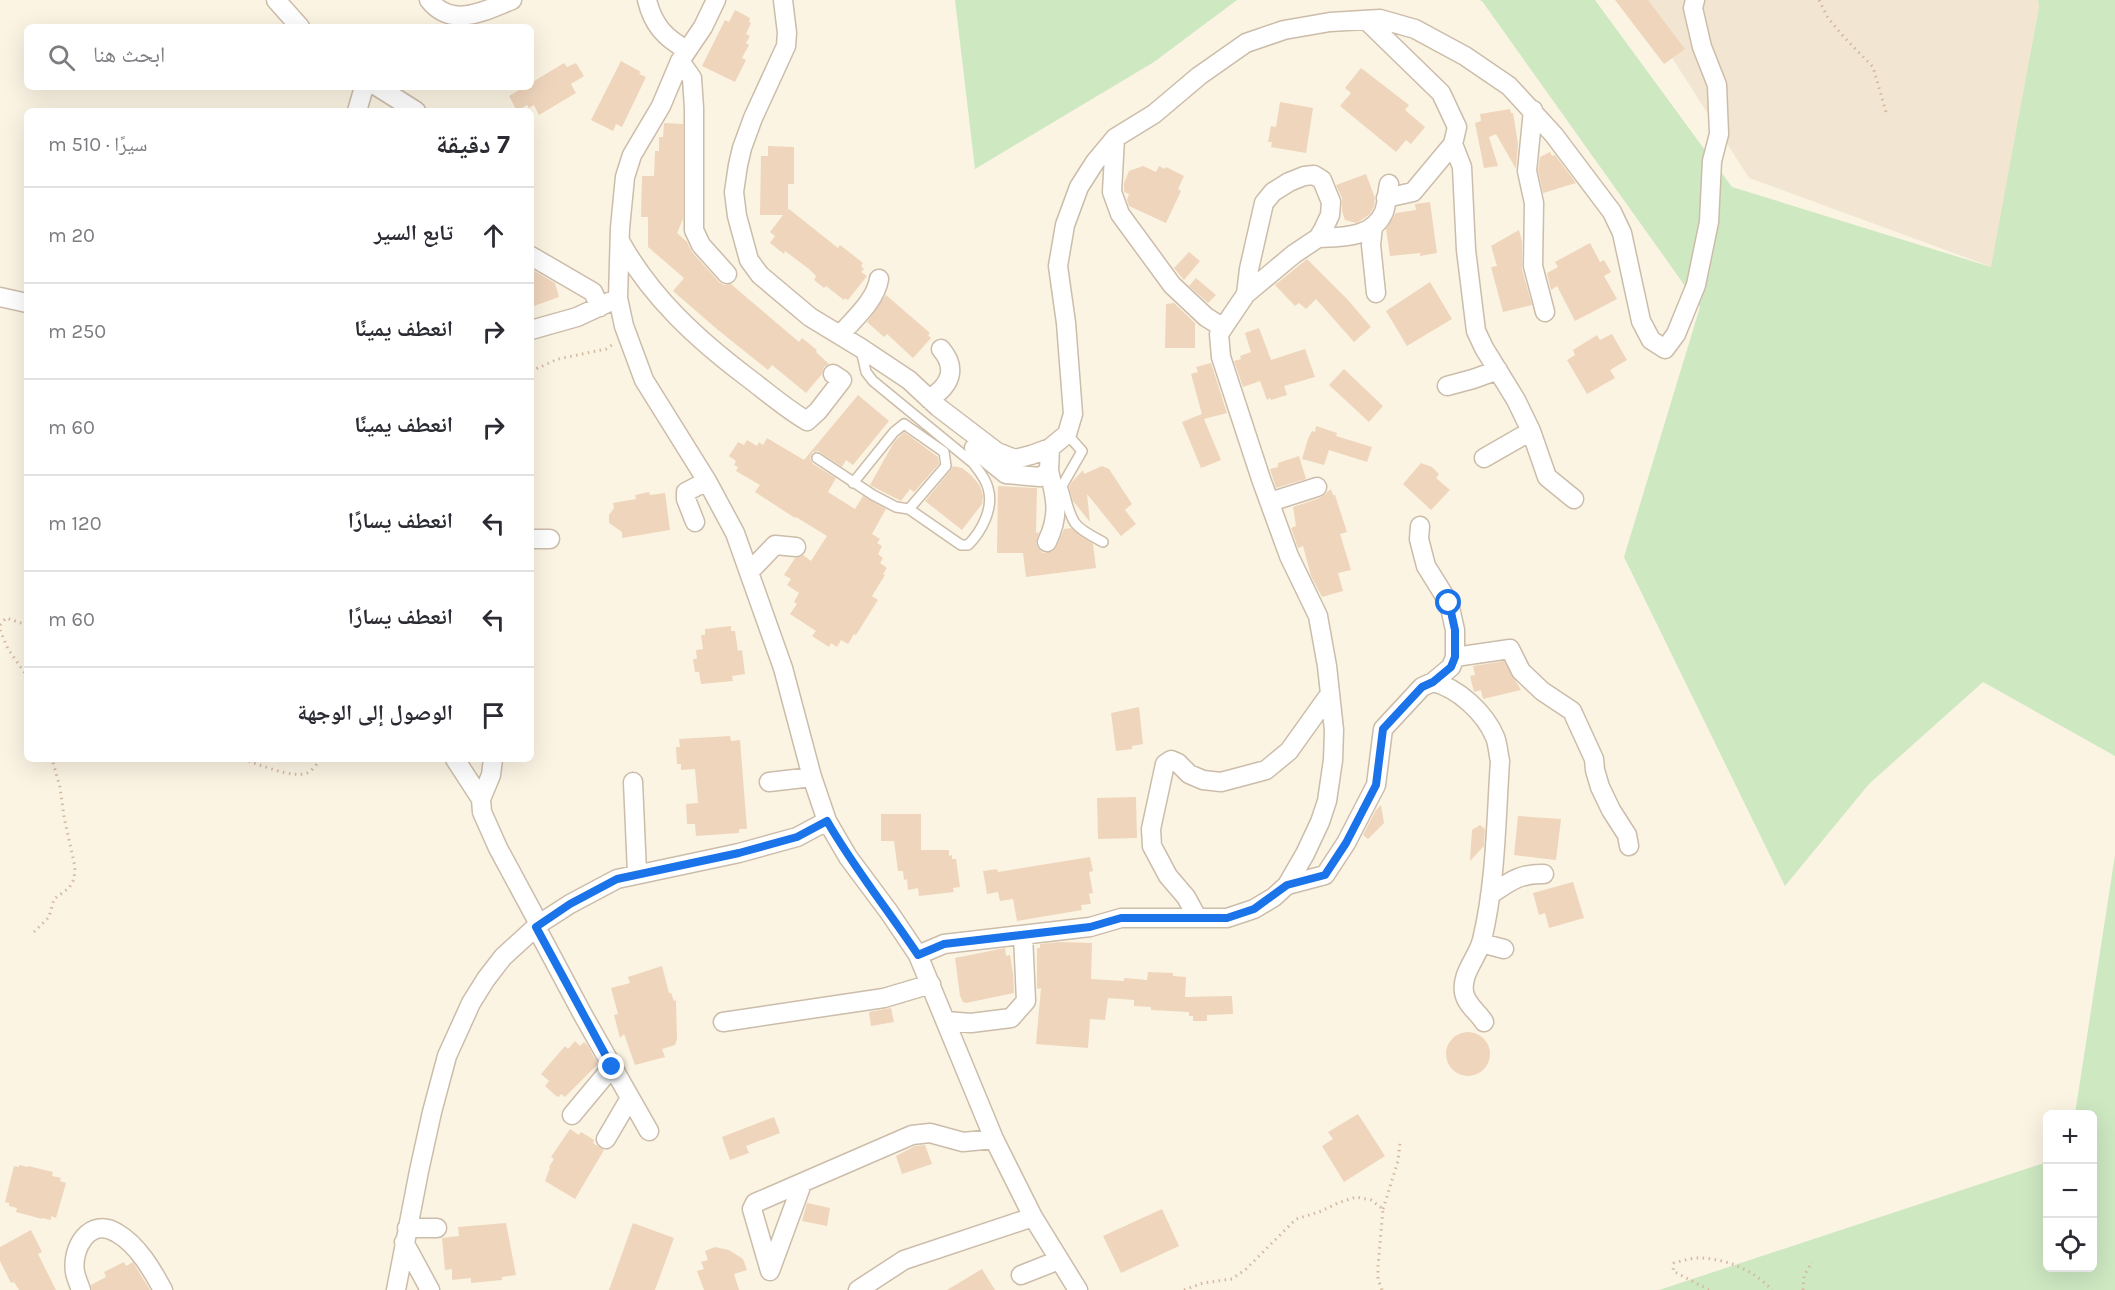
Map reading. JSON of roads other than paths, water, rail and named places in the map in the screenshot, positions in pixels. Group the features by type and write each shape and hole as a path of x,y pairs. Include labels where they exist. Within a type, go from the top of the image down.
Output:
{"street":[{"path":"276,0 297,24"},
{"path":"429,0 445,14 459,17 512,0"},
{"path":"647,0 654,22 683,56 692,78 694,230 701,245 727,274"},
{"path":"716,0 703,27 683,56 661,106 632,155 625,177 618,298 627,335 644,380 707,481 735,533 783,668 812,777 827,821 848,857 918,955 994,1139 1033,1217 1078,1290"},
{"path":"783,0 787,33 786,46 742,148 734,192 737,216 749,260 760,275 810,317 909,380 997,452 1015,459 1050,448 1067,434 1073,414 1066,323 1058,266 1065,225 1079,187 1095,162 1115,138 1154,114 1199,76 1246,43 1284,30 1330,22 1380,19 1415,29 1465,56 1509,86 1559,141 1612,212 1622,233 1641,321 1651,340 1665,349 1676,334 1696,285 1709,222 1712,161 1719,134 1717,85 1702,47 1694,8 1695,0"},
{"path":"1318,238 1356,235 1373,226 1384,212 1388,191 1413,192 1452,144 1457,128 1441,93 1366,20"},
{"path":"358,108 363,90"},
{"path":"383,90 411,108"},
{"path":"1533,110 1527,171 1534,203 1533,266 1545,312"},
{"path":"1115,138 1112,192 1120,214 1172,285 1206,317 1222,327"},
{"path":"1452,144 1462,167 1466,250 1476,331 1516,400 1531,432 1547,477 1574,499"},
{"path":"1246,294 1249,269 1264,203 1274,192 1304,176 1314,175 1322,180 1331,202 1330,215 1318,238 1294,254 1246,294 1219,333 1221,357 1270,502 1289,556 1318,616 1327,666 1334,730 1333,760 1327,801 1310,843 1287,885"},
{"path":"1373,226 1371,245 1376,293"},
{"path":"620,241 661,301 717,354 786,408 807,421 818,411 842,380 833,374"},
{"path":"534,258 594,292 600,307"},
{"path":"840,335 866,305 878,287 879,279"},
{"path":"0,297 24,302"},
{"path":"534,329 577,317 618,298"},
{"path":"930,399 947,384 950,376 947,356 941,349"},
{"path":"1447,386 1473,380 1498,370"},
{"path":"909,380 908,393 1006,474 1040,477 1049,471"},
{"path":"1484,458 1531,432"},
{"path":"1047,542 1057,512 1049,471 1050,448"},
{"path":"695,522 686,499 686,492 707,481"},
{"path":"1270,502 1317,487"},
{"path":"918,955 944,944 1090,927 1121,918 1227,918 1254,909 1287,885 1325,875 1346,843 1376,785 1383,729 1422,687 1433,682 1451,667 1455,657 1455,630 1449,603 1426,566 1419,539 1420,526"},
{"path":"534,539 550,539"},
{"path":"749,572 775,545 796,547"},
{"path":"1455,657 1510,649 1521,671 1542,690 1572,711 1594,759 1600,787 1627,835 1629,846"},
{"path":"1433,682 1456,691 1489,725 1496,740 1500,761 1490,895 1481,943 1467,972 1464,991 1469,1005 1484,1022"},
{"path":"1197,917 1186,897 1168,876 1152,846 1151,829 1165,764 1171,760 1178,763 1189,774 1203,780 1221,782 1266,770 1289,752 1329,695"},
{"path":"457,762 481,799"},
{"path":"493,762 491,775 481,799 482,812 498,848 612,1067 649,1131"},
{"path":"769,782 812,777"},
{"path":"633,782 637,873"},
{"path":"396,1290 432,1112 447,1056 471,1003 503,957 538,925 617,879 637,873 660,871 797,837 827,821"},
{"path":"1490,895 1528,874 1544,874"},
{"path":"946,1021 971,1023 1011,1018 1026,1000 1023,935"},
{"path":"1481,943 1504,949"},
{"path":"723,1022 884,998 931,984"},
{"path":"572,1115 612,1067"},
{"path":"606,1139 630,1098"},
{"path":"802,1184 912,1135 930,1133 963,1142 994,1139"},
{"path":"858,1290 876,1276 904,1260 1033,1217"},
{"path":"81,1290 75,1271 82,1238 93,1230 106,1228 118,1233 133,1248 150,1268 163,1290"},
{"path":"406,1235 437,1228"},
{"path":"406,1235 430,1290"},
{"path":"1021,1275 1059,1260"}],"lane":[{"path":"818,458 853,483 896,507 909,509 961,545 968,545 980,533 989,504 989,489 973,463 873,381 866,372 861,348"},
{"path":"853,483 894,432 904,424 944,453 946,466 909,509"},
{"path":"1067,434 1082,451 1062,486 1075,523 1103,542"}]}
